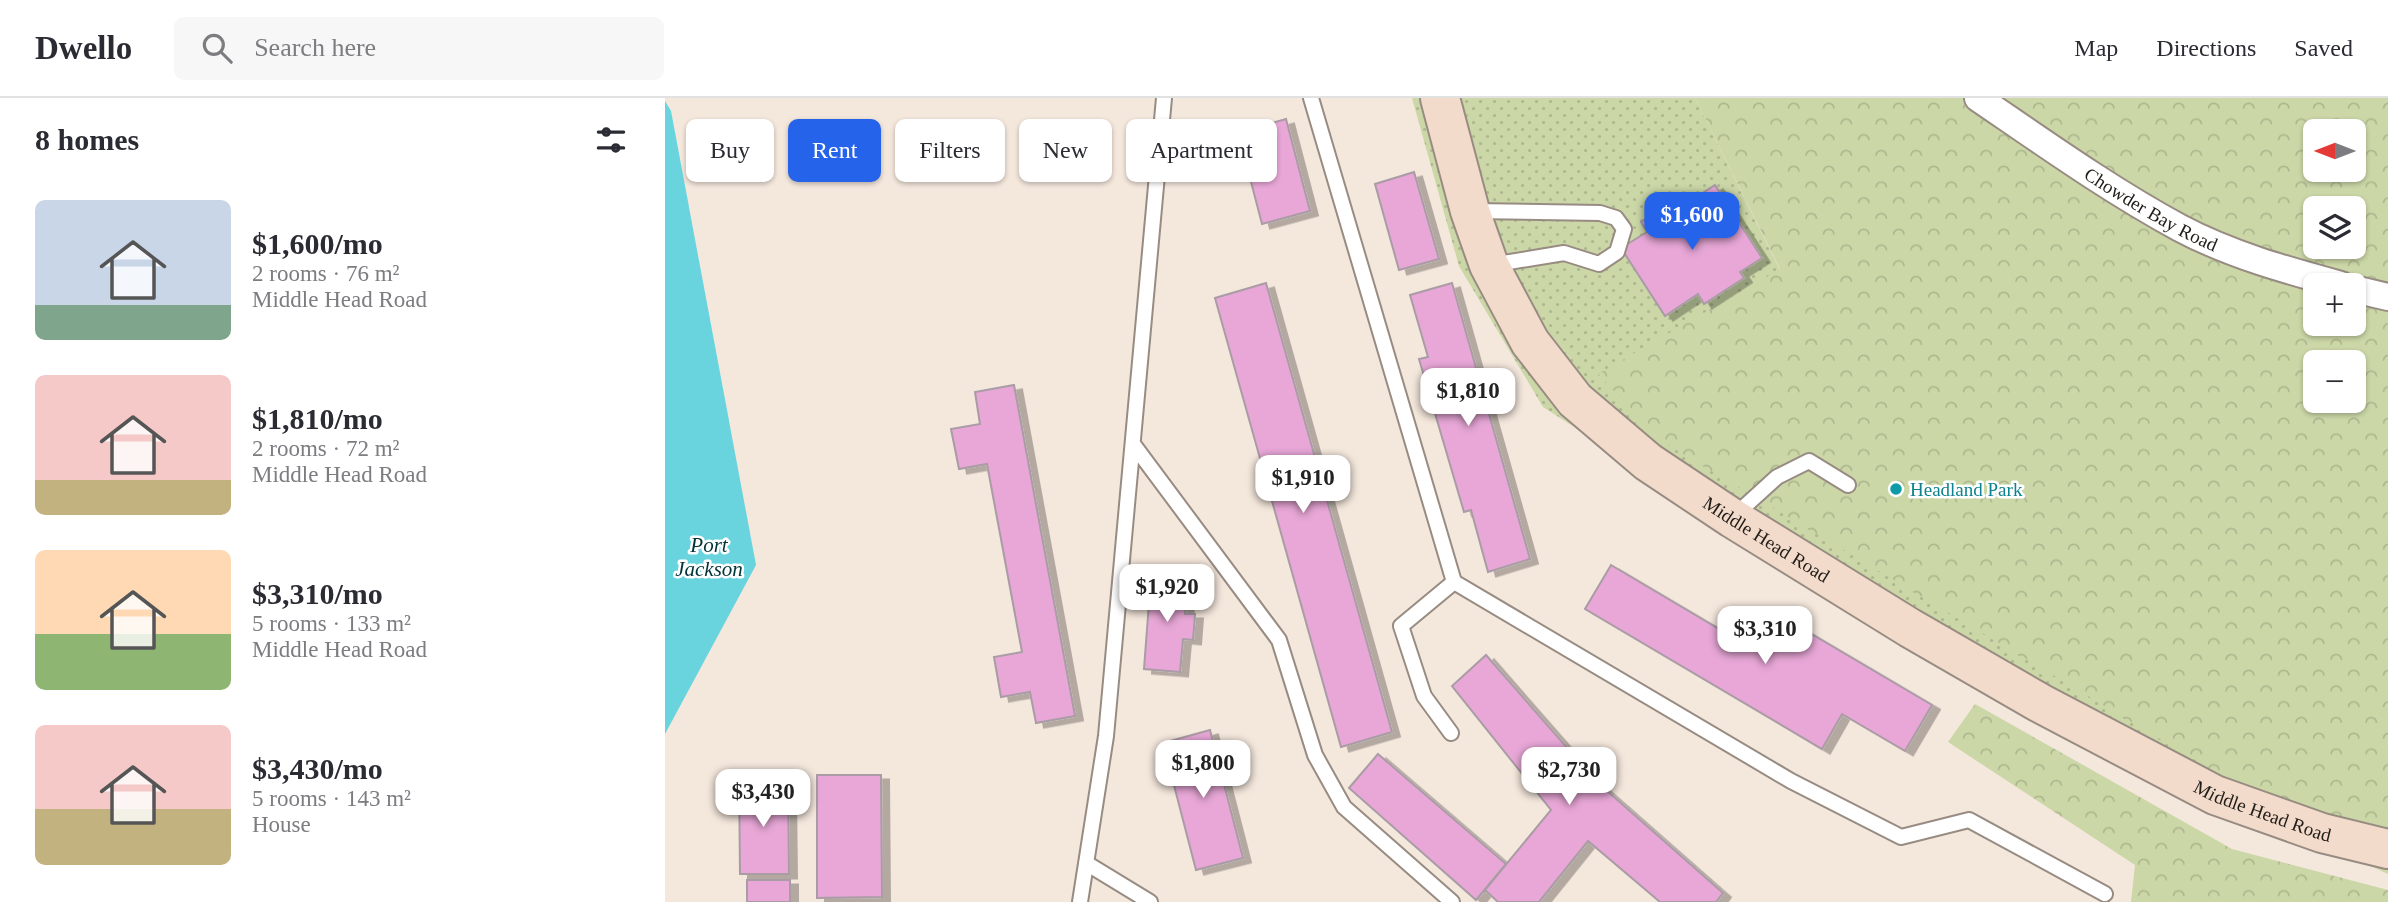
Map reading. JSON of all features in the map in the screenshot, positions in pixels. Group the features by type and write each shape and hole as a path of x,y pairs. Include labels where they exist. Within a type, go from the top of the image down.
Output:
{"street":[{"name":"Middle Head Road","path":"1440,98 1470,211 1489,265 1530,342 1575,400 1648,462 1732,518 1910,628 2040,703 2215,795 2322,833 2388,849"},
{"name":"Chowder Bay Road","path":"1978,98 2092,176 2182,229 2265,264 2303,274"},
{"path":"2366,292 2388,297"}],"lane":[{"path":"1080,902 1106,736 1164,98"},
{"path":"1311,98 1454,582 1791,781 1901,838 1969,820 2105,894"},
{"path":"1470,211 1600,213 1616,218 1624,229 1617,252 1599,264 1564,253 1489,265"},
{"path":"1133,443 1279,640 1315,755 1344,807 1453,902"},
{"path":"1732,518 1777,477 1809,461 1848,485"},
{"path":"1451,733 1424,696 1401,626 1454,582"},
{"path":"1086,863 1150,902"}],"green space":[{"name":"Headland Park","path":"1412,98 1695,98 1780,270 2388,575 2388,874 1985,690 1543,407 1459,266"},
{"path":"1695,98 2388,98 2388,830 2247,791 1663,442 1598,374 1780,269"},
{"path":"1975,704 2232,849 2388,890 2388,902 2131,902 2135,865 1948,742"}],"water":[{"name":"Port Jackson","path":"665,101 671,111 756,565 665,734"}],"building":[{"path":"1286,119 1310,211 1262,224 1251,182 1277,182 1277,122"},
{"path":"1414,172 1439,259 1399,270 1375,184"},
{"path":"1715,185 1762,258 1740,272 1744,278 1704,304 1698,294 1665,316 1621,248 1647,232 1641,222 1667,206 1672,213"},
{"path":"1266,283 1392,732 1341,747 1215,298"},
{"path":"1452,283 1530,559 1488,572 1471,510 1464,512 1419,359 1428,357 1410,295"},
{"path":"1014,385 1075,716 1036,723 1030,692 1001,697 994,657 1022,652 987,464 959,469 951,429 980,424 975,392"},
{"path":"1611,565 1753,649 1774,612 1932,705 1905,751 1842,714 1822,749 1585,609"},
{"path":"1151,576 1188,580 1185,614 1195,614 1193,640 1183,639 1180,672 1144,669"},
{"path":"1486,655 1597,782 1723,893 1716,902 1660,902 1588,841 1539,902 1498,902 1485,890 1551,810 1452,686"},
{"path":"1210,730 1243,858 1196,870 1163,743"},
{"path":"1378,754 1506,864 1476,900 1349,788"},
{"path":"757,773 757,792 788,791 789,874 740,874 739,774"},
{"path":"817,775 881,775 882,897 817,898"},
{"path":"747,880 790,880 790,902 747,902"}],"place":[{"name":"Headland Park","path":"1896,489"}]}
